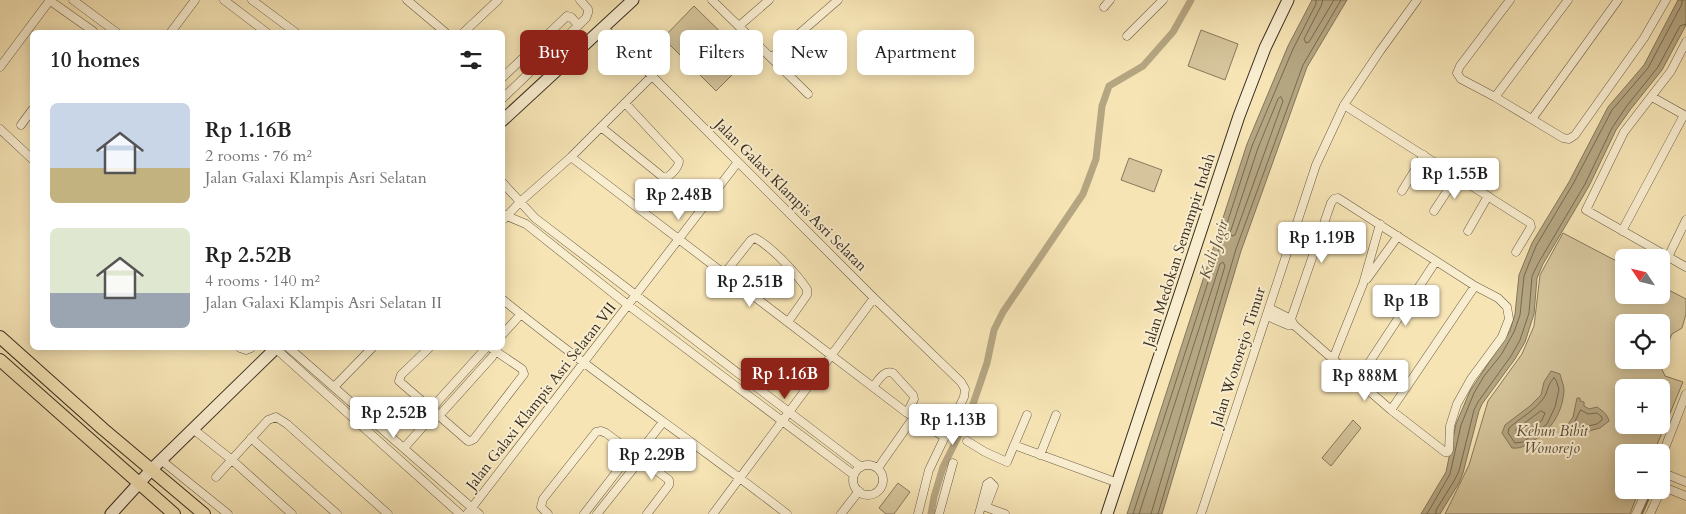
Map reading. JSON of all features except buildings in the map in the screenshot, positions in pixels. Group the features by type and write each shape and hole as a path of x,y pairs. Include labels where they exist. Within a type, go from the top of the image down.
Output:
{"main road":[{"path":"0,338 103,429 157,464 204,514"},
{"path":"0,360 174,514"}],"street":[{"path":"0,67 49,0 89,30"},
{"path":"73,0 113,30"},
{"path":"172,30 195,0"},
{"path":"224,0 263,30"},
{"path":"252,0 291,30"},
{"path":"466,30 498,0"},
{"path":"574,30 586,18 588,11 580,0"},
{"path":"588,37 633,0"},
{"path":"739,26 769,0"},
{"path":"771,58 838,0"},
{"path":"1104,7 1110,0"},
{"name":"Jalan Medokan Semampir Indah","path":"1107,514 1240,116 1266,48 1288,0"},
{"name":"Jalan Wonorejo Timur","path":"1201,514 1316,165 1344,105 1417,0"},
{"path":"1510,0 1460,66 1457,73 1461,79 1495,97 1562,138 1569,139 1575,135 1594,110 1644,38 1666,0"},
{"path":"1495,97 1568,0"},
{"path":"1532,119 1618,0"},
{"path":"409,1 444,30"},
{"path":"715,1 808,94"},
{"path":"1127,36 1161,1"},
{"path":"505,75 567,16 571,17 578,25"},
{"path":"94,30 101,21"},
{"name":"Jalan Galaxi Klampis Asri Selatan","path":"603,26 874,298 961,382 965,389 964,397 944,437"},
{"path":"1655,249 1588,212 1586,207 1624,132 1671,71 1686,42"},
{"path":"505,97 536,75"},
{"path":"505,117 540,75"},
{"path":"505,216 571,157 652,76"},
{"path":"1622,231 1685,115 1652,97"},
{"path":"601,127 664,178 668,177 680,161 625,103"},
{"path":"1344,105 1531,224 1516,252"},
{"path":"21,125 30,113"},
{"path":"0,129 30,157"},
{"path":"1402,191 1424,155"},
{"path":"571,157 910,416 944,437 930,470 918,514"},
{"name":"Jalan Galaxi Klampis Asri Selatan VII","path":"470,511 738,162"},
{"path":"1434,211 1457,176"},
{"path":"505,185 535,218 637,294 861,467"},
{"path":"1468,231 1488,196"},
{"path":"1268,312 1291,323 1391,410 1445,452 1449,450 1450,426 1457,404 1471,379 1502,336 1509,319 1508,307 1498,298 1338,198 1334,199 1331,203 1291,323"},
{"path":"505,217 526,224 628,305 854,475"},
{"path":"1670,252 1686,220"},
{"path":"1333,359 1363,284 1380,224"},
{"path":"1363,284 1398,236"},
{"path":"724,274 752,240 755,238 760,241 788,267 807,291 807,295 788,322"},
{"path":"1670,257 1686,267"},
{"path":"1357,381 1436,261"},
{"path":"1391,410 1476,286"},
{"path":"713,514 874,298"},
{"path":"505,301 787,514"},
{"path":"505,332 521,314"},
{"path":"111,514 157,464 273,350"},
{"path":"277,350 460,514"},
{"path":"290,350 404,448 470,511 480,514"},
{"path":"334,387 370,350"},
{"path":"427,350 401,375 400,383 468,441 474,439 524,374 522,369 495,350"},
{"path":"427,422 431,410 484,350"},
{"path":"404,448 427,422 438,416 493,350"},
{"path":"873,387 884,373 894,373 913,395 914,399 910,416 878,468"},
{"path":"313,382 319,374"},
{"path":"1666,444 1686,394"},
{"path":"967,441 1005,462 1008,461 1027,414"},
{"path":"1040,455 1056,415"},
{"path":"216,478 268,420 273,417 280,418 385,513"},
{"path":"597,514 641,459 642,449 663,422"},
{"path":"193,429 232,460 292,514"},
{"path":"548,514 542,509 541,502 596,432 601,430 669,482 669,485 647,514"},
{"path":"252,438 338,514"},
{"path":"1014,445 1118,483"},
{"path":"584,514 632,452 642,449"},
{"path":"939,514 953,463"},
{"path":"157,464 228,514"},
{"path":"870,465 878,468 883,476 880,489 872,494 868,495 859,491 854,484 854,475 861,467 870,465"},
{"path":"1670,475 1686,482"},
{"path":"990,482 987,484 982,509 1005,514"},
{"path":"841,514 859,491"},
{"path":"1670,491 1686,496"},
{"path":"1636,514 1643,499"},
{"path":"1650,514 1657,499"}],"green space":[{"path":"694,6 718,30 680,30 680,55 670,45 670,31"},
{"path":"1201,30 1238,44 1225,80 1188,66"},
{"path":"700,75 732,75 716,91"},
{"path":"1129,158 1162,170 1154,192 1121,180"},
{"name":"Kebun Bibit Wonorejo","path":"1563,233 1615,260 1615,304 1670,304 1670,291 1686,299 1686,314 1682,328 1672,334 1670,339 1670,314 1615,314 1615,369 1662,369 1665,376 1683,382 1670,413 1670,379 1615,379 1615,434 1661,434 1657,444 1615,444 1615,499 1636,499 1630,514 1445,514 1469,465 1488,401 1522,354 1534,326 1540,275"},
{"path":"1353,420 1361,428 1331,466 1322,458"},
{"path":"898,483 910,492 894,514 886,514 879,508"}],"water":[{"name":"Kali Jagir","path":"1312,0 1347,0 1307,67 1241,251 1162,514 1127,514 1247,144 1288,46"},
{"path":"1678,0 1686,0 1686,25 1662,70 1616,130 1589,186 1543,264 1537,278 1534,314 1525,342 1482,404 1459,483 1440,514 1421,514 1446,472 1456,424 1470,391 1510,331 1515,314 1519,275 1532,243 1569,182 1608,107 1644,65"},
{"path":"1551,371 1560,374 1564,388 1562,405 1556,418 1542,435 1522,447 1512,448 1502,433 1505,425 1541,395 1544,382"},
{"path":"1577,398 1580,398 1580,401 1584,402 1584,406 1589,409 1599,408 1609,421 1600,428 1567,437 1562,433 1573,417"}],"waterway":[{"path":"931,514 943,467 970,413 987,363 994,330 1003,312 1083,194 1096,159 1102,106 1109,86 1143,66 1173,32 1191,0"},
{"path":"1642,514 1649,499"}]}
